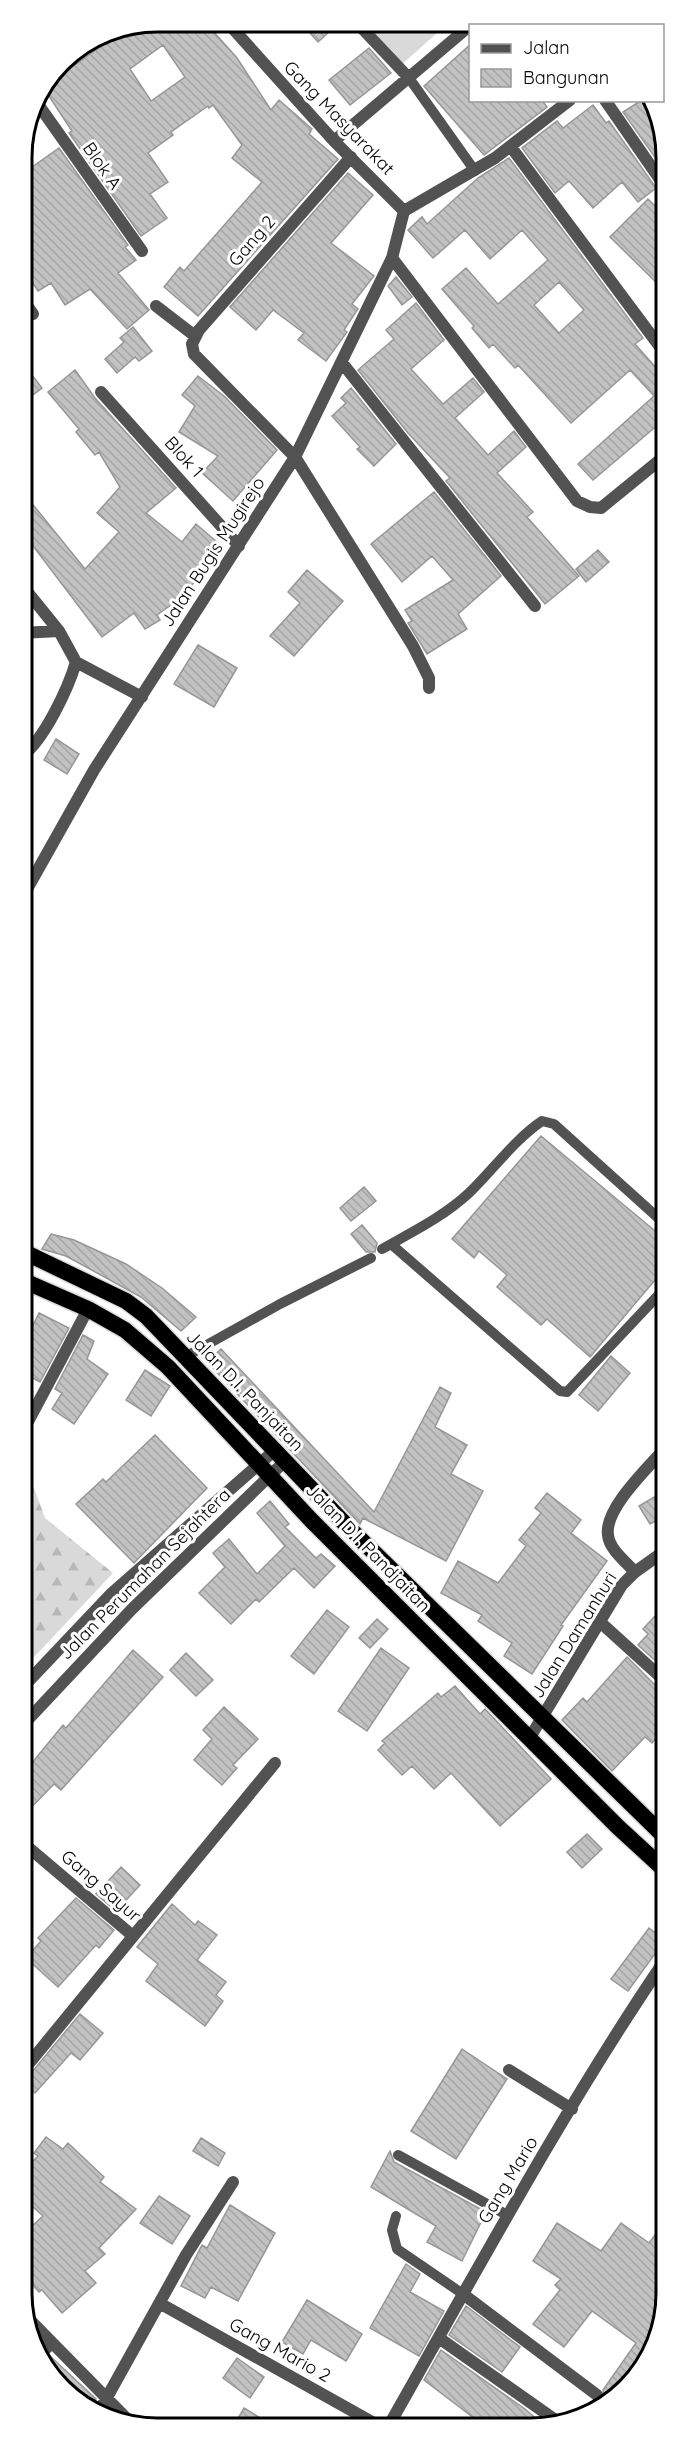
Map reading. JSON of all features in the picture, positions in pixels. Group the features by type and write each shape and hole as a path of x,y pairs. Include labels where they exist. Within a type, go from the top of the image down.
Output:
{"highway":[{"name":"Jalan D.I. Panjaitan","path":"32,1256 126,1301 146,1316 280,1456 542,1719"},
{"name":"Jalan D.I. Pandjaitan","path":"32,1284 88,1309 125,1330 168,1367 311,1520 529,1739 656,1862"},
{"path":"542,1719 656,1829"}],"street":[{"name":"Gang Masyarakat","path":"236,32 334,141 404,211"},
{"path":"365,32 409,78"},
{"path":"334,141 462,32"},
{"path":"404,211 512,147 568,102"},
{"path":"609,102 657,174"},
{"name":"Blok A","path":"41,109 112,212 142,251"},
{"path":"512,147 657,343"},
{"name":"Gang 2","path":"195,336 351,157"},
{"name":"Jalan Bugis Mugirejo","path":"32,880 94,770 294,457 343,364 392,258 404,211"},
{"path":"392,258 577,501 590,507 602,508 657,463"},
{"path":"156,306 195,336 192,345 194,354 294,457 413,646 429,678 429,688"},
{"path":"343,364 535,606"},
{"name":"Blok 1","path":"101,392 239,546"},
{"path":"32,598 59,632 76,662 142,697"},
{"path":"32,633 59,632"},
{"path":"32,746 71,679 76,662"},
{"path":"32,1414 88,1309"},
{"path":"265,1469 280,1456"},
{"path":"635,1572 616,1552 608,1535 610,1521 619,1502 656,1458"},
{"name":"Jalan Perumahan Sejahtera","path":"32,1677 112,1593 265,1469"},
{"name":"Jalan Perumahan Sejahtera","path":"32,1715 265,1469"},
{"name":"Jalan Damanhuri","path":"529,1739 622,1586 635,1572 656,1557"},
{"path":"600,1622 656,1673"},
{"path":"133,1936 275,1763"},
{"name":"Gang Sayur","path":"32,1850 133,1936 32,2060"},
{"name":"Gang Mario","path":"393,2418 507,2216 609,2044 656,1973"},
{"path":"509,2070 572,2109"},
{"path":"36,2327 104,2406 186,2255 233,2182"},
{"path":"463,2294 597,2395"},
{"name":"Gang Mario 2","path":"161,2304 365,2418"},
{"path":"439,2338 551,2417"},
{"path":"45,2349 52,2343"}],"lane":[{"path":"409,78 475,171"},
{"path":"656,1297 567,1392 560,1391 386,1246 442,1215 496,1167 530,1130 542,1121 554,1124 657,1216"},
{"path":"185,1357 280,1304 370,1258"},
{"path":"398,2155 507,2216"},
{"path":"396,2216 392,2230 397,2249 463,2294"}],"green space":[{"path":"368,32 438,32 399,67"},
{"path":"32,1482 45,1518 113,1573 32,1659"}],"building":[{"path":"156,32 214,32 237,58 271,110 279,100 312,129 309,134 338,159 198,316 164,287 180,267 184,271 262,182 232,158 242,145 213,105 209,108 208,106 171,132 173,135 148,153 168,182 150,194 167,218 141,236 69,133 72,131 48,94 64,72 116,38","holes":["163,45 185,77 151,101 130,69"]},
{"path":"309,32 329,32 318,42"},
{"path":"469,46 469,102 543,102 547,107 484,155 424,86"},
{"path":"369,48 391,73 350,105 329,80"},
{"path":"639,102 644,102 654,132 657,160 623,112"},
{"path":"593,105 606,123 609,121 656,188 638,202 622,182 593,208 569,181 555,193 522,148 557,121 563,128"},
{"path":"59,148 128,245 125,247 136,260 118,273 149,310 127,329 90,289 65,305 51,283 38,291 32,282 32,167"},
{"path":"509,158 643,338 635,344 657,369 657,426 593,480 578,464 654,396 630,370 571,423 518,365 515,368 493,344 489,348 472,328 474,326 442,289 466,268 498,304 548,260 522,230 490,259 465,230 433,258 408,230 422,217 427,224 478,178","holes":["559,282 584,310 559,333 534,305"]},
{"path":"348,173 373,195 331,243 374,276 352,304 358,309 344,330 347,332 326,361 298,340 304,333 273,310 256,330 230,307"},
{"path":"648,199 657,208 657,283 610,237"},
{"path":"396,277 412,297 402,305 388,286"},
{"path":"416,303 444,340 411,369 443,404 473,378 484,392 455,418 488,455 514,431 526,447 497,473 533,512 527,517 579,576 545,604 446,481 450,478 408,433 358,370 394,339 386,330"},
{"path":"133,327 152,351 139,361 135,357 117,373 105,359 124,342 120,338"},
{"path":"75,370 95,398 176,488 146,513 182,542 196,524 217,542 203,559 209,564 182,597 157,615 160,620 145,629 134,613 102,637 32,545 32,504 85,569 119,532 97,513 120,487 99,452 95,455 76,432 79,429 48,392"},
{"path":"32,375 42,388 32,396"},
{"path":"198,376 224,396 277,450 233,501 202,473 218,456 179,432 195,406 182,395"},
{"path":"351,388 396,444 374,466 357,449 360,447 332,416 346,403 341,398"},
{"path":"434,492 501,576 458,614 467,629 427,654 408,623 412,621 405,610 453,580 432,556 402,582 371,544"},
{"path":"598,550 609,562 586,582 576,569"},
{"path":"307,570 343,601 294,656 270,636 300,603 288,592"},
{"path":"198,645 237,668 214,707 174,684"},
{"path":"56,739 79,754 67,774 44,760"},
{"path":"541,1136 656,1232 656,1278 590,1357 547,1319 541,1325 497,1287 507,1275 479,1251 474,1258 452,1239"},
{"path":"364,1187 376,1201 351,1221 340,1208"},
{"path":"362,1225 377,1243 375,1252 366,1252 351,1234"},
{"path":"51,1234 74,1240 126,1264 162,1288 196,1317 181,1331 141,1297 66,1256 42,1249"},
{"path":"39,1313 69,1328 40,1382 32,1378 32,1327"},
{"path":"83,1335 94,1341 87,1359 108,1374 74,1424 52,1409 62,1393 55,1389"},
{"path":"221,1349 374,1512 440,1387 451,1393 435,1427 467,1445 451,1474 483,1491 446,1561 363,1518 360,1524 207,1362"},
{"path":"611,1356 630,1373 598,1411 579,1395"},
{"path":"145,1370 170,1386 151,1416 126,1400"},
{"path":"155,1435 207,1488 134,1563 76,1504 103,1479 106,1482"},
{"path":"547,1493 581,1520 571,1533 607,1561 561,1625 563,1626 532,1674 504,1656 512,1643 478,1621 482,1615 441,1593 458,1561 498,1583 526,1546 519,1540 541,1513 535,1508"},
{"path":"656,1496 656,1520 650,1524 639,1506"},
{"path":"270,1501 289,1524 285,1527 316,1558 321,1554 335,1566 314,1588 294,1568 259,1602 256,1599 231,1624 199,1593 225,1567 213,1553 229,1539 257,1574 285,1546 257,1513"},
{"path":"327,1610 349,1627 314,1674 291,1656"},
{"path":"656,1615 656,1662 638,1645 648,1634 643,1629"},
{"path":"377,1619 388,1629 370,1648 359,1638"},
{"path":"381,1648 409,1668 367,1731 338,1711"},
{"path":"133,1650 163,1677 61,1790 54,1784 32,1807 32,1763 63,1725 66,1728"},
{"path":"186,1653 213,1680 196,1696 170,1670"},
{"path":"627,1657 656,1686 656,1738 652,1743 645,1737 612,1771 562,1720 583,1698 587,1702"},
{"path":"455,1686 480,1714 485,1709 551,1779 500,1826 451,1773 434,1789 412,1766 402,1775 378,1750 385,1743 382,1741 438,1693 441,1697"},
{"path":"224,1707 258,1739 233,1765 237,1768 222,1785 194,1760 212,1739 203,1730"},
{"path":"587,1834 602,1849 582,1868 567,1852"},
{"path":"121,1867 140,1885 116,1911 96,1894"},
{"path":"76,1898 114,1930 99,1948 96,1945 58,1987 32,1963 32,1951 41,1941 38,1938"},
{"path":"172,1904 195,1925 198,1921 217,1935 197,1960 226,1982 216,1995 223,2001 205,2026 146,1981 158,1964 137,1947"},
{"path":"649,1928 656,1933 656,1952 628,1991 611,1979"},
{"path":"80,2014 103,2033 80,2060 71,2053 35,2093 32,2090 32,2072"},
{"path":"462,2049 507,2079 456,2159 411,2131"},
{"path":"46,2137 63,2149 68,2143 104,2177 100,2182 136,2209 99,2248 105,2254 85,2271 96,2283 62,2313 42,2290 39,2292 32,2284 32,2226 43,2216 32,2206 32,2162 38,2156 34,2153"},
{"path":"201,2138 225,2153 218,2166 193,2151"},
{"path":"390,2151 394,2162 486,2212 462,2261 427,2242 436,2226 371,2187"},
{"path":"159,2196 190,2216 172,2244 140,2223"},
{"path":"230,2205 275,2233 238,2301 211,2287 205,2298 181,2286 202,2245 207,2248"},
{"path":"557,2223 601,2251 621,2223 649,2243 656,2234 656,2302 652,2326 640,2356 625,2376 604,2396 603,2390 636,2343 592,2311 564,2347 533,2324 560,2290 555,2285 561,2279 533,2261"},
{"path":"406,2264 420,2274 410,2292 444,2311 419,2356 370,2328"},
{"path":"307,2300 362,2334 346,2361 311,2340 303,2354 282,2342"},
{"path":"466,2306 520,2347 502,2372 449,2335"},
{"path":"441,2350 535,2418 474,2418 424,2380"},
{"path":"49,2357 96,2399 95,2402 68,2382"},
{"path":"237,2358 264,2377 250,2398 223,2378"},
{"path":"244,2408 260,2418 238,2418"}]}
